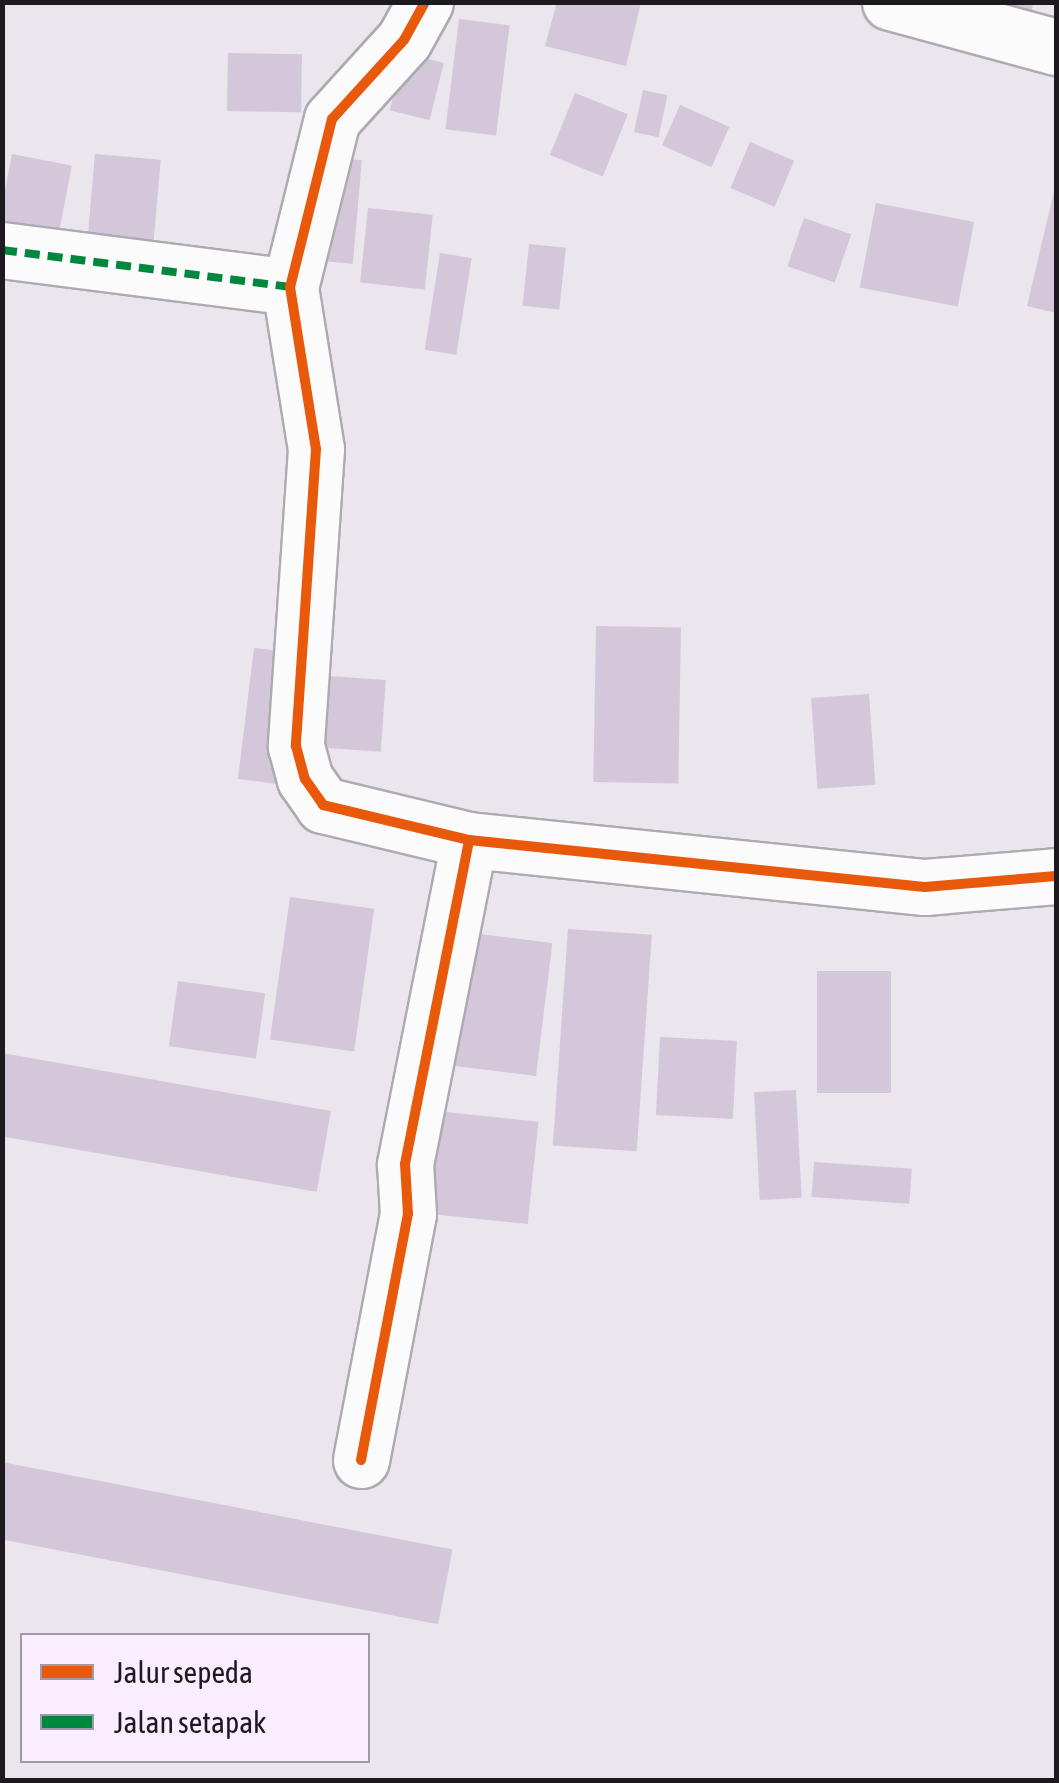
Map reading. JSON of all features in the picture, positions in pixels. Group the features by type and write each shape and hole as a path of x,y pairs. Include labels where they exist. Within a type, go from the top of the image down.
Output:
{"street":[{"path":"425,2 404,40 332,118 290,287 316,449 296,746 305,779 323,805 469,840 925,887 1056,876"},
{"path":"890,2 1056,47"},
{"path":"2,250 290,287"},
{"path":"361,1460 408,1214 405,1164 469,840"}],"building":[{"path":"557,2 641,2 626,66 545,46"},
{"path":"994,2 1033,2 1030,24"},
{"path":"459,19 510,25 496,135 445,129"},
{"path":"228,53 302,54 301,112 227,111"},
{"path":"404,53 444,63 430,120 390,110"},
{"path":"643,90 667,95 659,137 634,132"},
{"path":"575,93 628,114 603,176 550,155"},
{"path":"680,105 729,127 711,167 662,145"},
{"path":"750,142 794,161 775,207 730,188"},
{"path":"12,154 72,166 55,250 2,240 2,205"},
{"path":"95,154 161,160 152,255 87,250"},
{"path":"325,157 362,160 353,264 316,261"},
{"path":"1056,183 1056,313 1027,306"},
{"path":"876,203 974,222 958,307 860,287"},
{"path":"368,208 433,215 425,289 360,283"},
{"path":"804,218 851,234 835,282 787,266"},
{"path":"529,244 566,248 559,310 523,306"},
{"path":"440,253 472,258 456,355 425,350"},
{"path":"596,626 681,627 678,783 593,782"},
{"path":"254,648 296,653 280,784 238,779"},
{"path":"315,675 386,680 381,752 310,747"},
{"path":"869,694 875,785 817,789 811,698"},
{"path":"290,897 374,909 354,1051 270,1040"},
{"path":"568,929 652,935 637,1151 553,1145"},
{"path":"463,932 552,943 536,1076 447,1065"},
{"path":"817,971 891,971 891,1093 817,1093"},
{"path":"178,981 265,993 256,1059 169,1046"},
{"path":"660,1037 737,1041 733,1119 656,1115"},
{"path":"2,1053 331,1111 317,1192 2,1136"},
{"path":"796,1090 802,1198 760,1200 754,1092"},
{"path":"437,1111 538,1122 528,1224 426,1213"},
{"path":"814,1162 912,1169 909,1204 812,1197"},
{"path":"2,1462 453,1550 438,1624 2,1539"}],"marked path":[{"path":"2,250 290,287"}],"cycle path":[{"path":"425,2 404,40 332,119 290,287 316,449 296,746 305,779 323,805 469,840 925,887 1056,876"},
{"path":"361,1460 408,1214 405,1164 469,840"}]}
